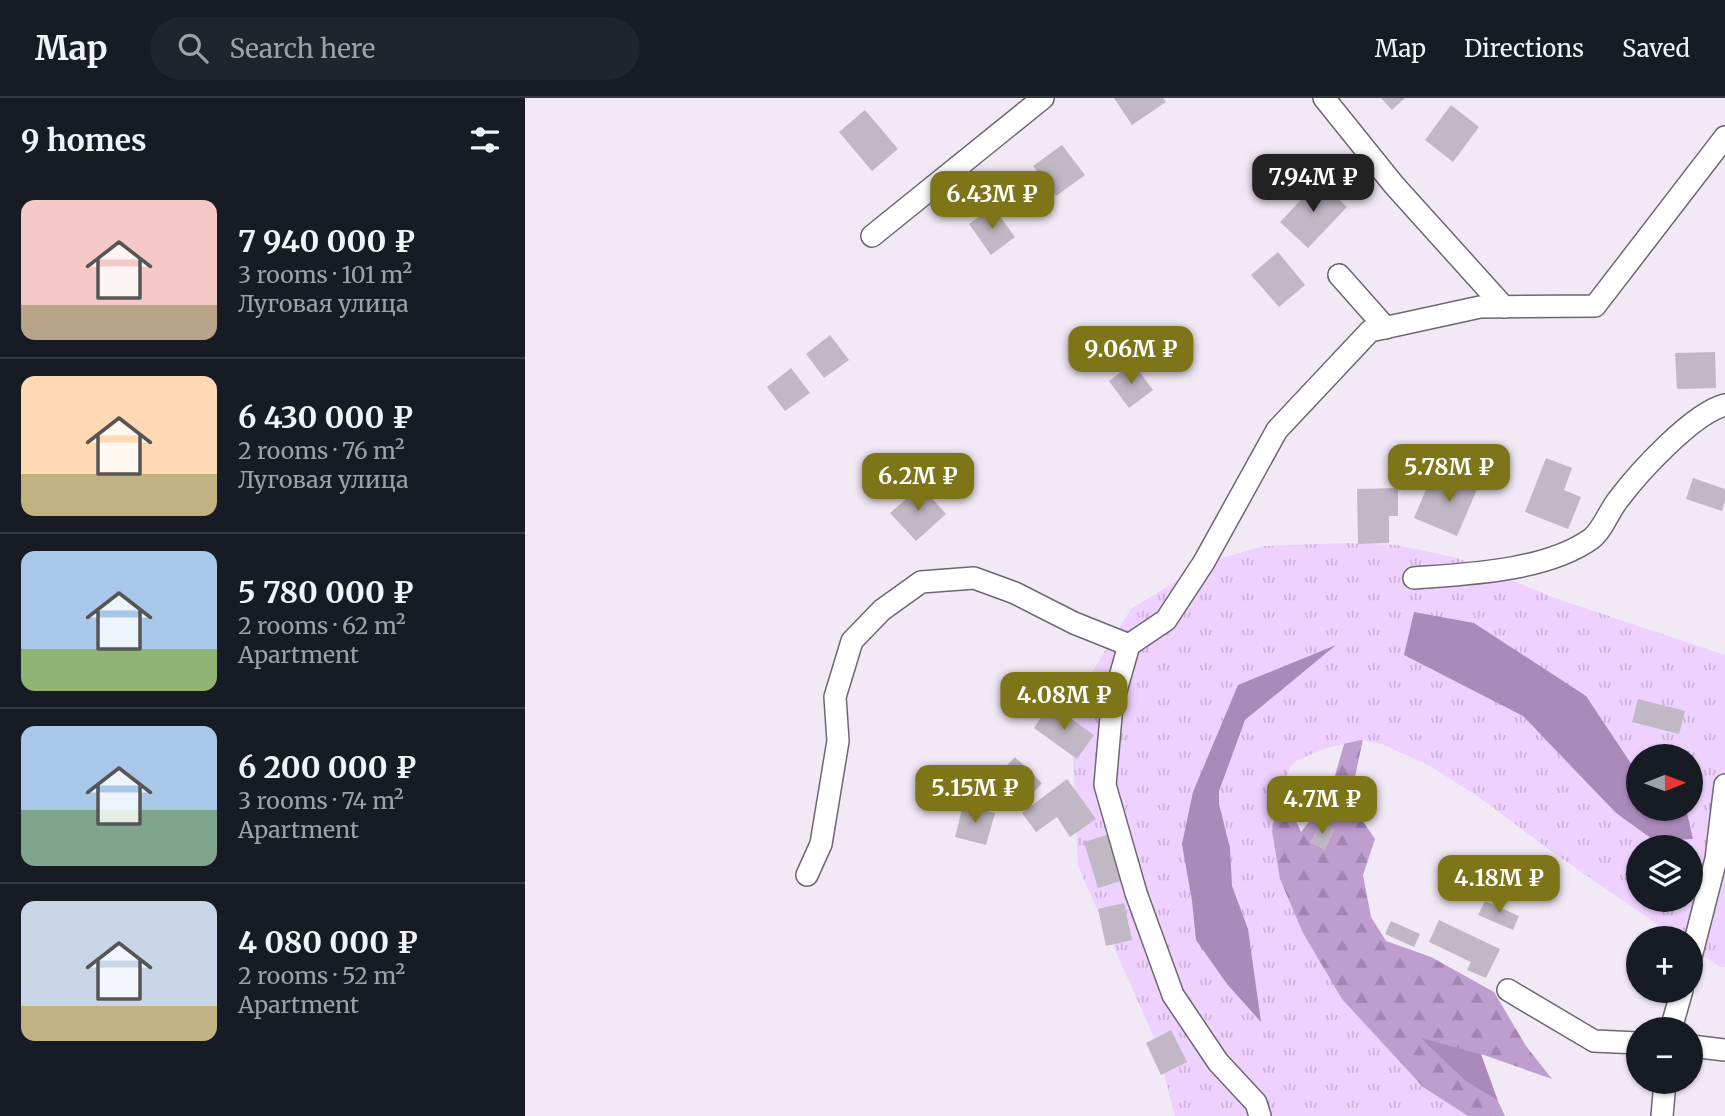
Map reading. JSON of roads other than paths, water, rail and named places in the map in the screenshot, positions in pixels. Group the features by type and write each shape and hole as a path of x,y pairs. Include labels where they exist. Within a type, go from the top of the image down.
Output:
{"street":[{"path":"872,236 1043,98"},
{"path":"1324,98 1394,185 1504,307"},
{"path":"1260,1116 1256,1103 1218,1062 1173,995 1136,893 1105,785 1112,705 1129,645 1166,620 1204,562 1277,430 1370,331 1480,307 1595,306 1725,137"},
{"path":"1339,275 1386,328"},
{"path":"1414,578 1475,573 1546,561 1592,539 1618,499 1674,438 1725,405"},
{"path":"807,875 821,844 838,741 835,697 852,641 883,610 921,582 974,578 1015,593 1074,623 1129,645"},
{"path":"1699,926 1716,859 1725,785"},
{"path":"1508,990 1594,1041 1626,1042"},
{"path":"1703,1047 1725,1050"},
{"path":"1662,1116 1664,1094"}]}
